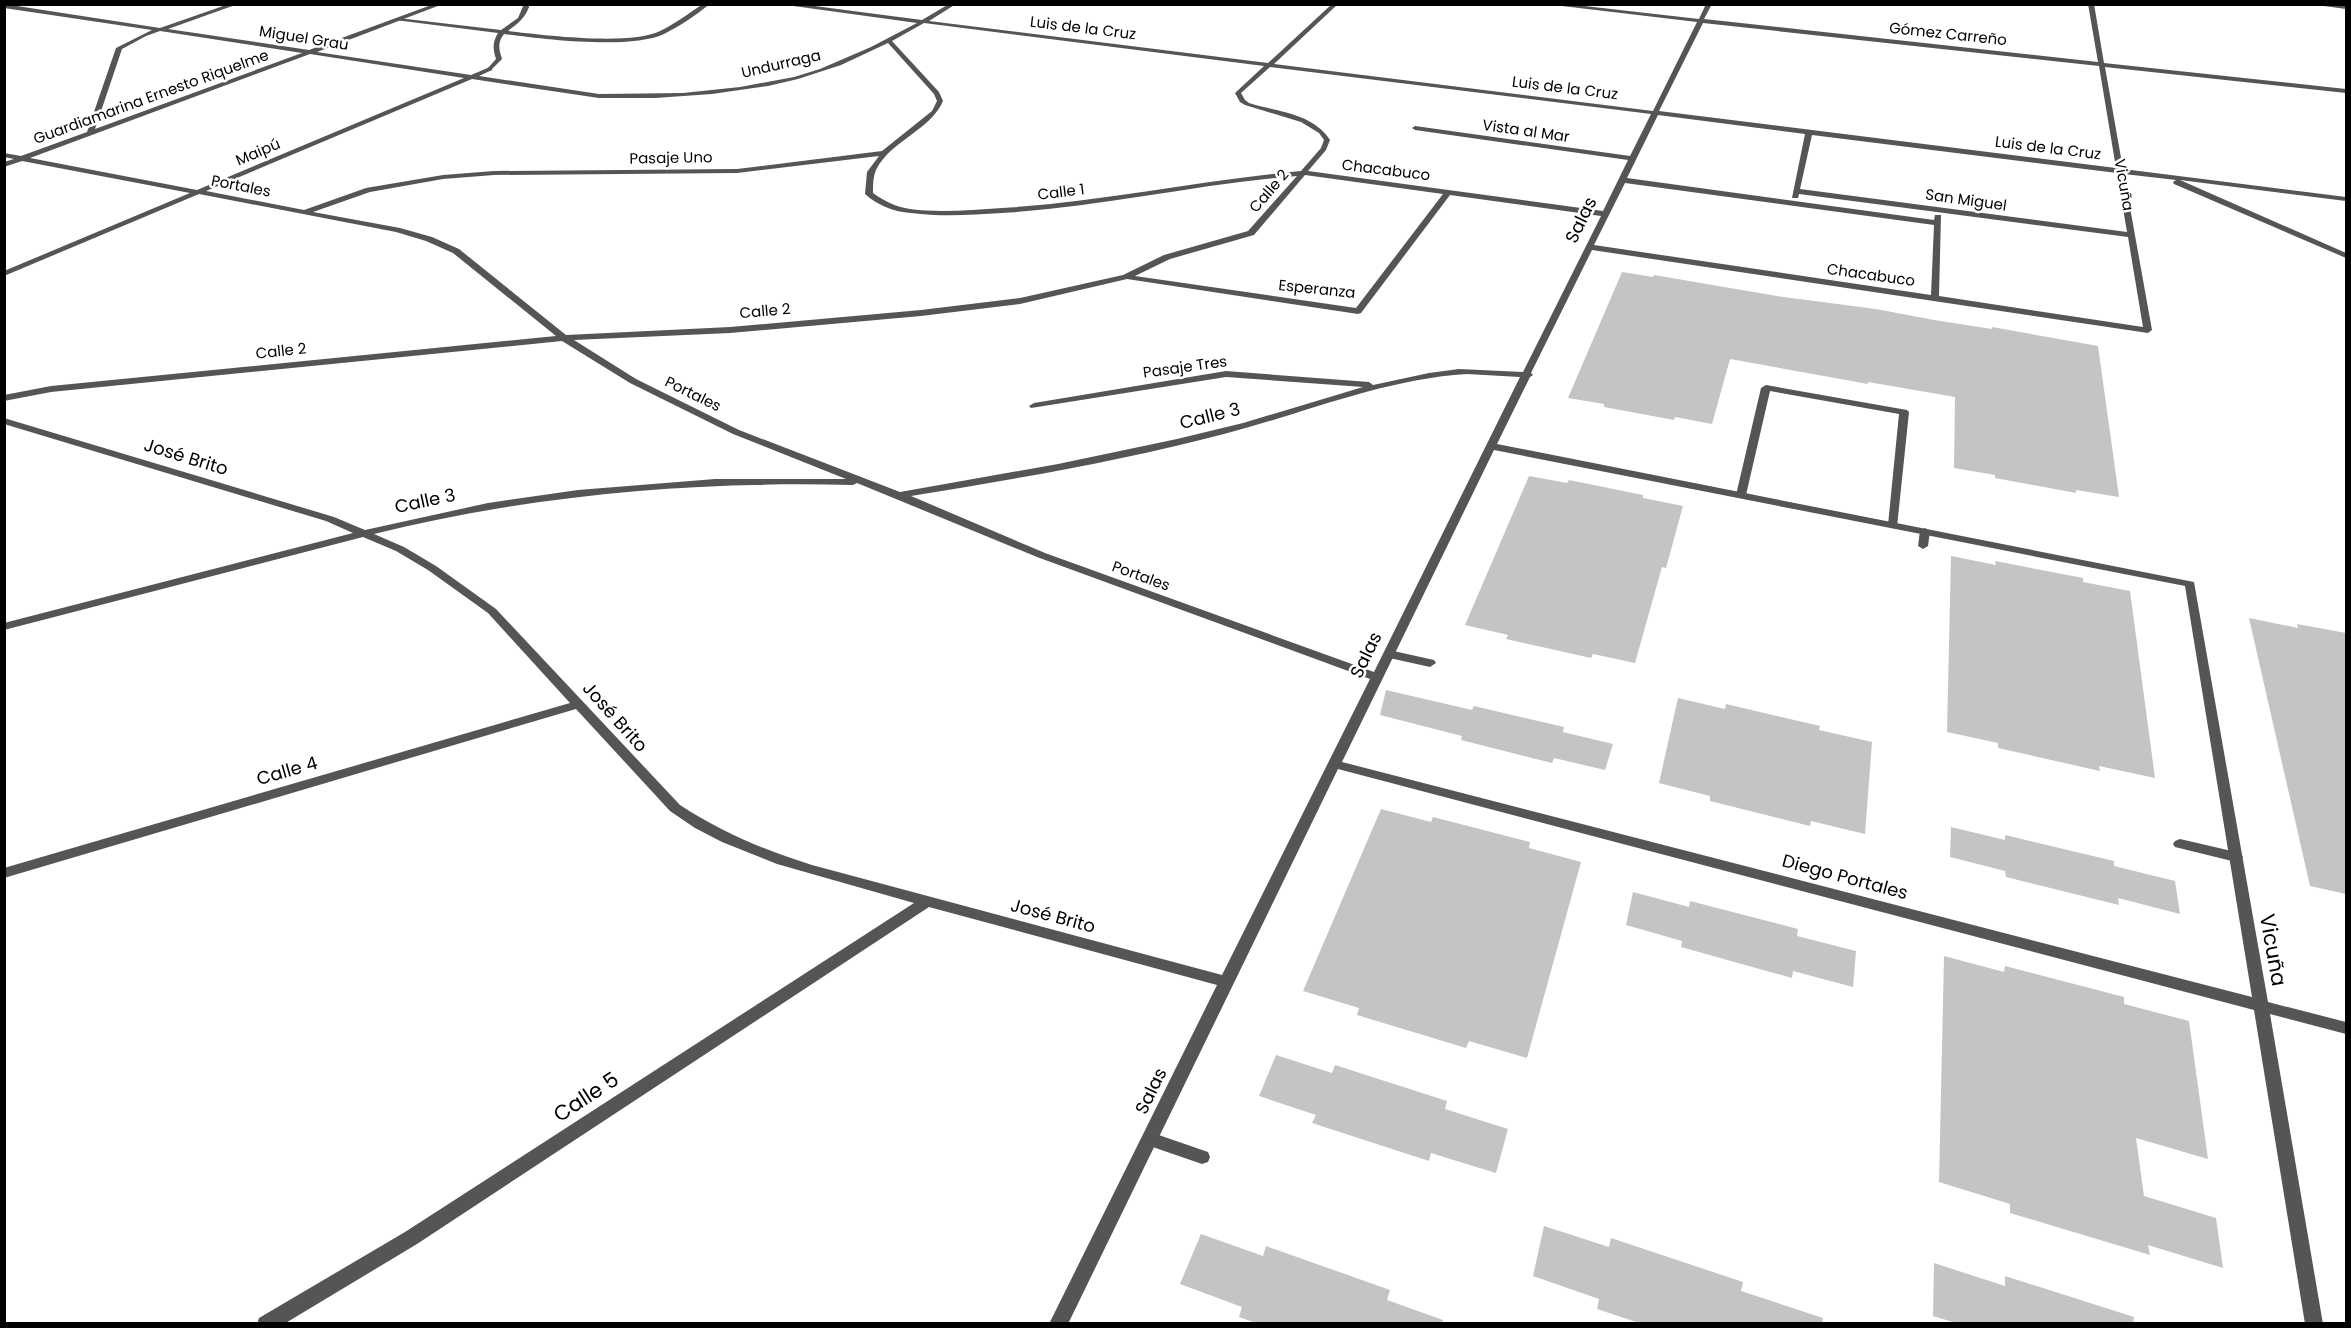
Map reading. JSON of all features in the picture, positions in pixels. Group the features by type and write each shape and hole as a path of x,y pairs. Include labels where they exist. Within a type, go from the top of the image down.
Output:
{"street":[{"path":"10,15 46,4"},
{"path":"90,134 119,48 133,39 236,4"},
{"name":"Guardiamarina Ernesto Riquelme","path":"4,165 441,4"},
{"path":"502,32 522,17 526,12 527,4"},
{"path":"398,20 567,38 638,39 661,33 708,4"},
{"name":"Luis de la Cruz","path":"781,4 2164,176 2346,201"},
{"name":"Undurraga","path":"599,96 671,95 764,84 823,70 888,40 954,4"},
{"path":"1269,65 1336,4"},
{"name":"Gómez Carreño","path":"1547,4 2346,91"},
{"name":"Salas","path":"1058,1323 1528,375 1709,4"},
{"name":"Vicuña","path":"2091,4 2148,330"},
{"path":"2324,4 2346,7"},
{"name":"Miguel Grau","path":"4,6 599,96"},
{"name":"Maipú","path":"4,273 490,69 499,59 495,42 502,32"},
{"path":"884,153 935,112 940,101 937,93 888,40"},
{"name":"Calle 2","path":"4,398 51,389 564,338 730,330 921,313 1020,301 1126,277 1167,257 1251,233 1324,149 1327,140 1325,135 1310,123 1253,107 1239,97 1240,90 1269,65"},
{"name":"Vista al Mar","path":"1415,128 1633,159"},
{"path":"1794,203 1809,132"},
{"name":"Calle 1","path":"884,153 872,172 869,194 874,199 894,208 925,213 1026,210 1136,196 1246,178 1305,173"},
{"name":"Pasaje Uno","path":"304,213 369,190 443,177 494,173 737,171 884,153"},
{"name":"Portales","path":"4,155 397,230 443,244 456,251 564,338 633,381 682,406 797,458 899,495 1041,555 1377,677"},
{"name":"Chacabuco","path":"1305,173 1606,214"},
{"path":"2164,176 2346,256"},
{"name":"San Miguel","path":"1622,180 1938,223"},
{"name":"San Miguel","path":"1797,191 2132,235"},
{"name":"Esperanza","path":"1126,277 1358,311 1448,192"},
{"path":"1935,298 1938,210"},
{"name":"Chacabuco","path":"1589,247 2148,330"},
{"name":"Calle 3","path":"899,495 1068,466 1198,438 1259,423 1378,386 1460,372 1528,375"},
{"name":"Pasaje Tres","path":"1034,406 1226,374 1378,386"},
{"path":"1740,495 1766,388 1904,412 1893,525"},
{"name":"José Brito","path":"4,421 294,507 365,533 432,568 492,611 675,808 699,826 732,843 769,856 927,901 1226,982"},
{"path":"1491,446 1924,531 1923,546"},
{"name":"Calle 3","path":"4,627 365,533 488,506 603,490 699,482 761,480 863,482"},
{"name":"Vicuña","path":"1924,531 2190,584 2314,1323"},
{"path":"1389,654 1430,663"},
{"name":"Calle 4","path":"4,873 579,704"},
{"name":"Diego Portales","path":"1334,764 2346,1028"},
{"path":"2180,844 2236,857"},
{"name":"Calle 5","path":"266,1323 411,1238 927,901"},
{"path":"1150,1138 1202,1158"}],"building":[{"path":"1622,272 1876,309 1992,329 1992,327 2098,346 2119,497 2076,490 2076,493 1954,468 1955,397 1730,359 1712,424 1675,417 1674,420 1568,398"},
{"path":"1529,476 1567,483 1569,480 1643,495 1643,498 1683,506 1666,568 1662,567 1635,663 1593,654 1591,658 1506,639 1508,635 1465,625"},
{"path":"1951,556 1996,565 1995,561 2083,578 2083,582 2130,591 2155,778 2099,766 2100,771 1998,748 1998,743 1947,732"},
{"path":"2249,618 2298,628 2297,624 2346,633 2346,894 2310,886"},
{"path":"1386,690 1472,710 1474,706 1564,727 1563,732 1613,744 1605,770 1554,758 1552,763 1461,740 1462,736 1380,715"},
{"path":"1678,698 1725,709 1726,704 1820,726 1819,730 1872,742 1865,834 1811,821 1810,826 1710,801 1710,796 1659,783"},
{"path":"1381,809 1431,822 1433,817 1530,842 1529,848 1581,862 1527,1058 1469,1041 1466,1048 1357,1015 1359,1008 1303,991"},
{"path":"1951,827 2005,840 2005,835 2114,861 2114,866 2175,881 2180,914 2118,898 2119,905 2006,877 2005,871 1950,857"},
{"path":"1633,892 1689,907 1690,901 1798,929 1797,936 1856,951 1853,987 1793,971 1792,978 1681,947 1682,941 1626,925"},
{"path":"1944,956 2004,972 2005,966 2124,997 2124,1004 2189,1021 2208,1159 2136,1138 2144,1196 2216,1218 2223,1268 2148,1245 2150,1255 2010,1213 2010,1204 1939,1182"},
{"path":"1276,1055 1332,1073 1335,1065 1447,1101 1445,1109 1508,1129 1496,1173 1431,1153 1429,1161 1312,1123 1316,1115 1259,1096"},
{"path":"1544,1226 1609,1247 1611,1238 1743,1282 1741,1291 1823,1318 1822,1323 1639,1323 1597,1309 1599,1299 1533,1276"},
{"path":"1201,1234 1263,1256 1266,1246 1390,1290 1387,1300 1443,1320 1442,1323 1256,1323 1239,1317 1242,1307 1180,1284"},
{"path":"1934,1263 2005,1286 2005,1276 2134,1317 2133,1323 1956,1323 1933,1316"}]}
